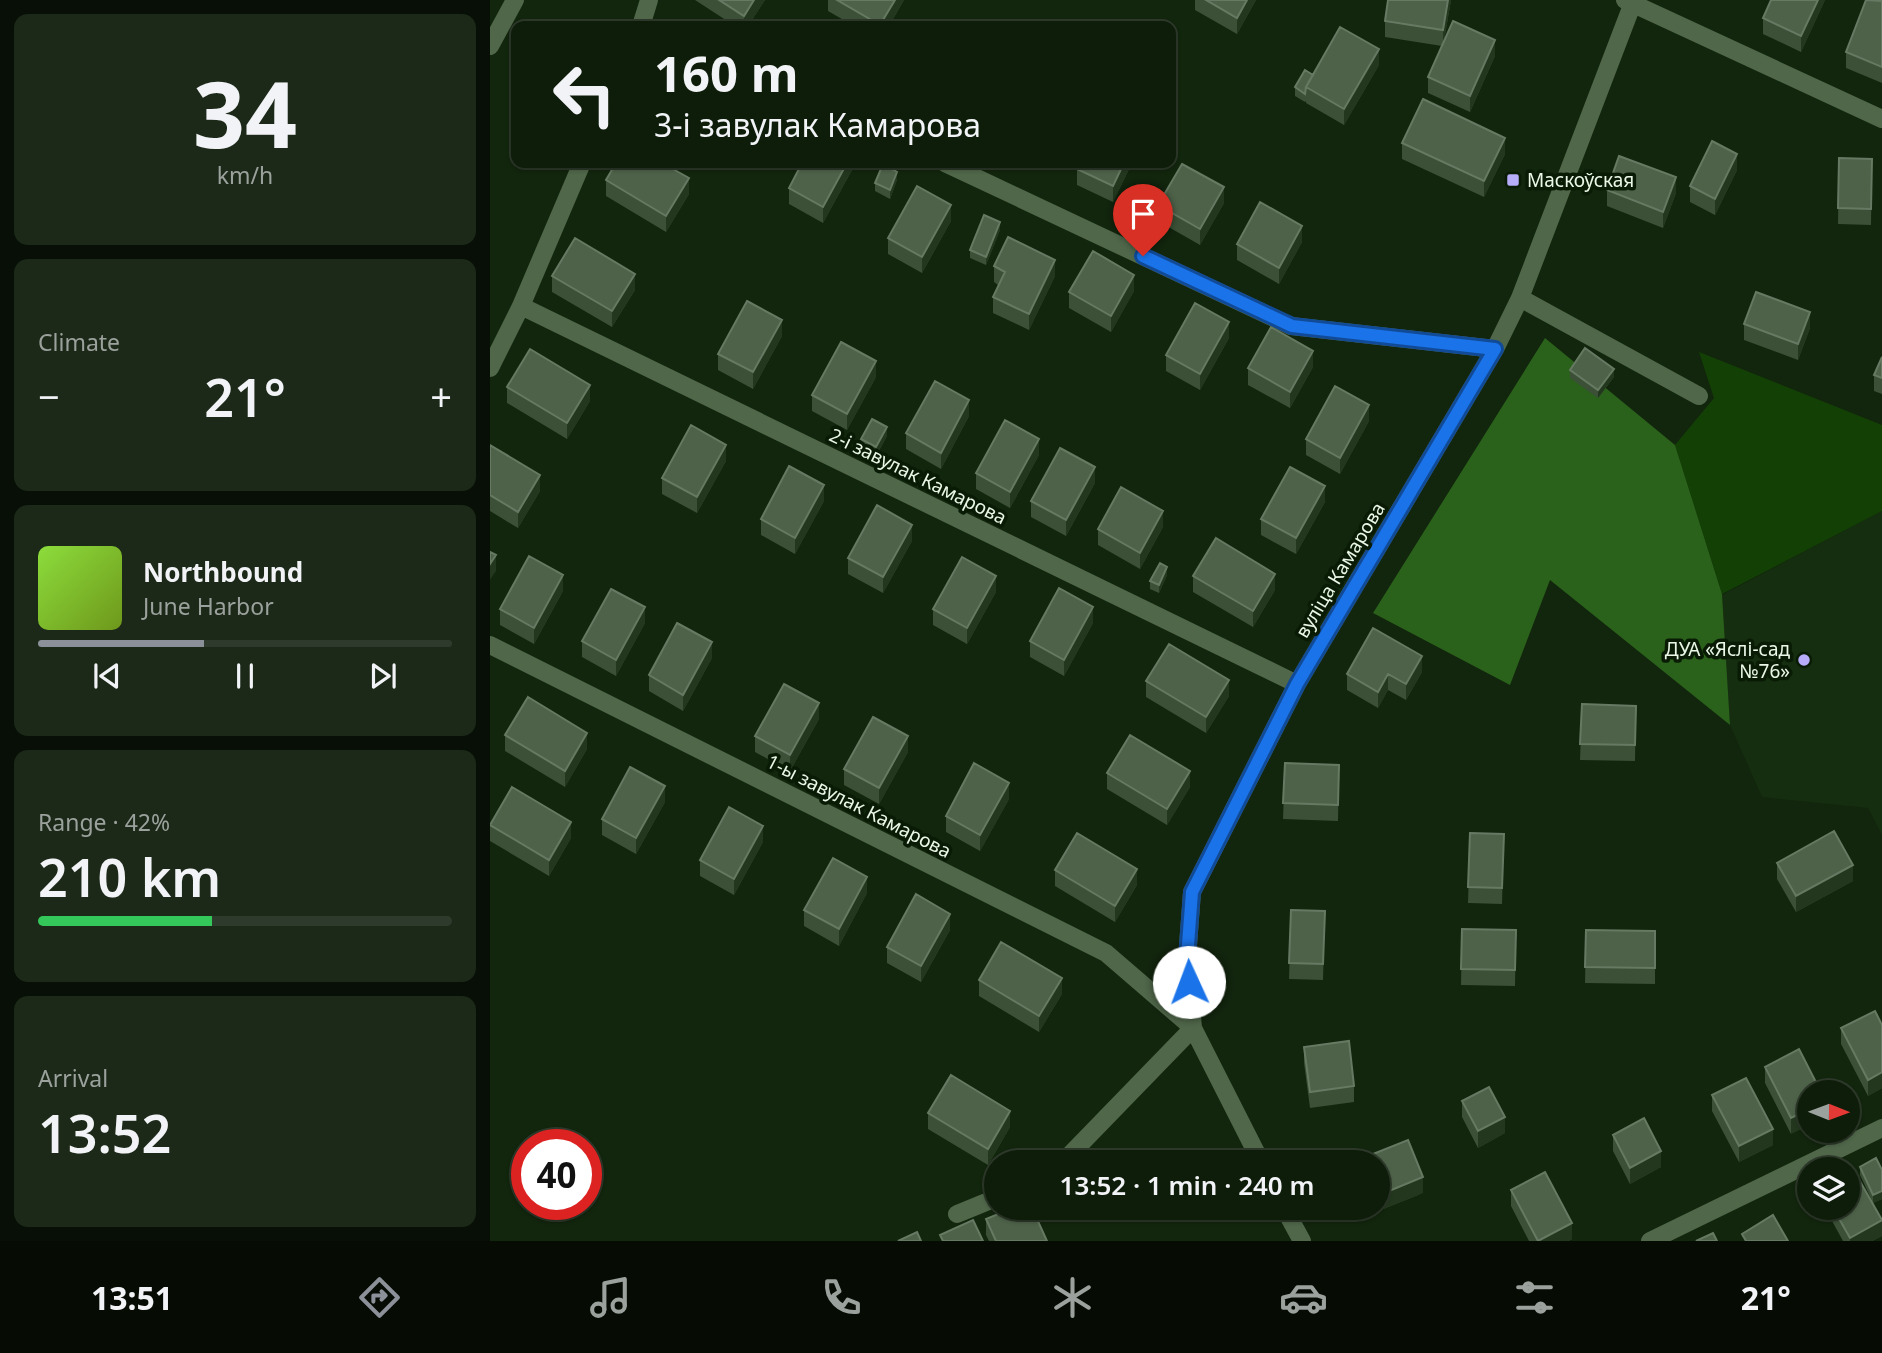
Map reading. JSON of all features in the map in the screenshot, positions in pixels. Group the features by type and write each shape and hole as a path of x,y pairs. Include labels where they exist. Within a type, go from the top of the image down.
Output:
{"street":[{"path":"490,46 515,0"},
{"path":"647,21 649,0"},
{"path":"1630,1 1882,119"},
{"name":"вуліца Камарова","path":"1255,1150 1193,1028 1187,958 1192,892 1297,684 1495,349 1520,298 1630,1"},
{"path":"490,368 521,306 580,168"},
{"path":"956,168 1292,326 1495,349"},
{"path":"1520,298 1699,396"},
{"name":"2-і завулак Камарова","path":"521,306 1297,684"},
{"name":"1-ы завулак Камарова","path":"490,645 1106,953 1193,1028"},
{"path":"1075,1150 1193,1028"},
{"path":"1650,1241 1882,1128"},
{"path":"957,1214 984,1204"},
{"path":"1291,1220 1302,1241"}],"shaded area":[{"name":"ДУА «Яслі-сад №76»","path":"1882,511 1882,835 1868,808 1762,797 1730,725 1722,595"}],"green space":[{"path":"1545,338 1675,445 1722,594 1730,725 1550,580 1510,685 1373,613"},
{"path":"1699,352 1882,425 1882,511 1722,594 1675,445 1714,398"}],"building":[{"path":"719,0 754,0 744,16"},
{"path":"837,0 895,0 882,21 873,21"},
{"path":"1206,0 1247,0 1237,18"},
{"path":"1388,0 1448,0 1443,30 1385,21"},
{"path":"1771,0 1818,0 1801,36 1763,18"},
{"path":"1866,0 1882,1 1882,67 1846,52"},
{"path":"1453,21 1495,40 1470,96 1428,77"},
{"path":"1340,27 1379,49 1344,109 1306,87"},
{"path":"1305,70 1313,75 1305,94 1295,87"},
{"path":"1423,99 1505,138 1484,181 1402,143"},
{"path":"1712,141 1737,154 1715,199 1690,186"},
{"path":"1619,156 1676,177 1663,212 1607,190"},
{"path":"1839,158 1872,159 1871,209 1838,208"},
{"path":"1182,164 1224,187 1200,229 1158,205"},
{"path":"613,168 671,168 689,178 666,216 606,180"},
{"path":"799,168 844,168 823,207 789,188"},
{"path":"881,168 890,168 897,172 890,190 875,183"},
{"path":"1078,168 1122,168 1113,186"},
{"path":"917,186 951,205 922,257 888,238"},
{"path":"1260,202 1302,226 1279,268 1237,244"},
{"path":"984,215 1000,222 986,257 970,250"},
{"path":"1008,237 1055,260 1029,314 993,297 1005,272 994,266"},
{"path":"575,238 635,274 612,311 552,276"},
{"path":"1093,251 1134,275 1111,316 1069,292"},
{"path":"1756,292 1810,312 1798,344 1744,324"},
{"path":"747,301 782,320 753,372 718,354"},
{"path":"1195,303 1229,322 1200,374 1166,355"},
{"path":"1271,327 1313,351 1290,392 1248,368"},
{"path":"841,342 876,361 847,414 812,395"},
{"path":"1585,348 1614,369 1598,390 1570,370"},
{"path":"530,349 590,385 567,423 507,387"},
{"path":"1882,357 1882,378 1874,375"},
{"path":"935,381 969,400 941,453 906,433"},
{"path":"1335,386 1369,405 1340,458 1306,439"},
{"path":"872,419 887,427 876,447 861,439"},
{"path":"1005,420 1039,439 1010,492 976,473"},
{"path":"691,425 726,445 697,497 662,478"},
{"path":"490,445 540,475 518,512 490,495"},
{"path":"1060,448 1095,467 1066,520 1031,501"},
{"path":"789,466 824,485 795,538 761,519"},
{"path":"1290,467 1325,486 1296,538 1261,519"},
{"path":"1121,487 1163,511 1140,553 1098,529"},
{"path":"877,505 912,525 883,577 848,558"},
{"path":"1216,538 1275,574 1253,611 1193,576"},
{"path":"490,552 496,555 490,564"},
{"path":"529,556 563,575 534,628 500,609"},
{"path":"962,557 996,576 967,628 933,609"},
{"path":"1160,563 1167,567 1159,585 1150,581"},
{"path":"1059,588 1093,607 1064,660 1030,641"},
{"path":"611,589 645,607 616,660 582,641"},
{"path":"677,623 712,642 683,695 649,675"},
{"path":"1373,628 1422,656 1406,684 1388,674 1378,692 1347,674"},
{"path":"1169,644 1229,680 1206,717 1146,681"},
{"path":"784,684 819,703 790,755 755,736"},
{"path":"528,697 587,733 565,771 505,735"},
{"path":"1582,704 1636,706 1635,745 1580,744"},
{"path":"873,717 908,736 879,788 844,769"},
{"path":"1130,735 1190,771 1167,809 1107,773"},
{"path":"974,763 1009,783 980,835 946,816"},
{"path":"1285,763 1339,765 1338,805 1283,803"},
{"path":"630,767 665,786 636,838 602,819"},
{"path":"512,787 571,822 549,860 490,825"},
{"path":"729,807 763,826 734,879 700,860"},
{"path":"1834,831 1853,865 1796,896 1777,863"},
{"path":"1077,833 1137,869 1115,906 1055,870"},
{"path":"1470,833 1504,834 1502,888 1468,887"},
{"path":"833,858 867,877 839,929 804,910"},
{"path":"916,894 950,914 921,966 887,947"},
{"path":"1291,910 1325,911 1323,964 1289,963"},
{"path":"1462,929 1516,930 1515,970 1461,969"},
{"path":"1586,930 1655,931 1655,968 1585,967"},
{"path":"1001,942 1062,978 1039,1016 979,980"},
{"path":"1875,1011 1882,1025 1882,1072 1868,1080 1841,1028"},
{"path":"1349,1041 1354,1086 1310,1092 1304,1047"},
{"path":"1799,1049 1815,1080 1797,1080 1797,1115 1791,1118 1765,1067"},
{"path":"951,1075 1010,1111 988,1149 928,1113"},
{"path":"1746,1078 1773,1129 1739,1146 1712,1095"},
{"path":"1489,1087 1505,1117 1478,1131 1462,1101"},
{"path":"1644,1118 1661,1151 1630,1168 1613,1135"},
{"path":"1408,1140 1423,1177 1390,1191 1390,1150 1383,1150"},
{"path":"1876,1158 1882,1170 1882,1191 1873,1195 1860,1167"},
{"path":"1545,1172 1572,1223 1538,1241 1511,1190"},
{"path":"1860,1181 1882,1220 1850,1238 1840,1220 1860,1220"},
{"path":"1773,1215 1788,1241 1746,1241 1742,1234"},
{"path":"973,1220 983,1241 943,1241 940,1235"},
{"path":"986,1220 1037,1220 1047,1241 996,1241"},
{"path":"917,1232 921,1241 898,1241"},
{"path":"1713,1233 1717,1241 1696,1241"}],"place":[{"name":"Маскоўская","path":"1513,180"},
{"name":"ДУА «Яслі-сад №76»","path":"1804,660"}],"route":[{"path":"1143,256 1292,326 1495,349 1297,684 1192,892 1187,958 1189,982"}]}
